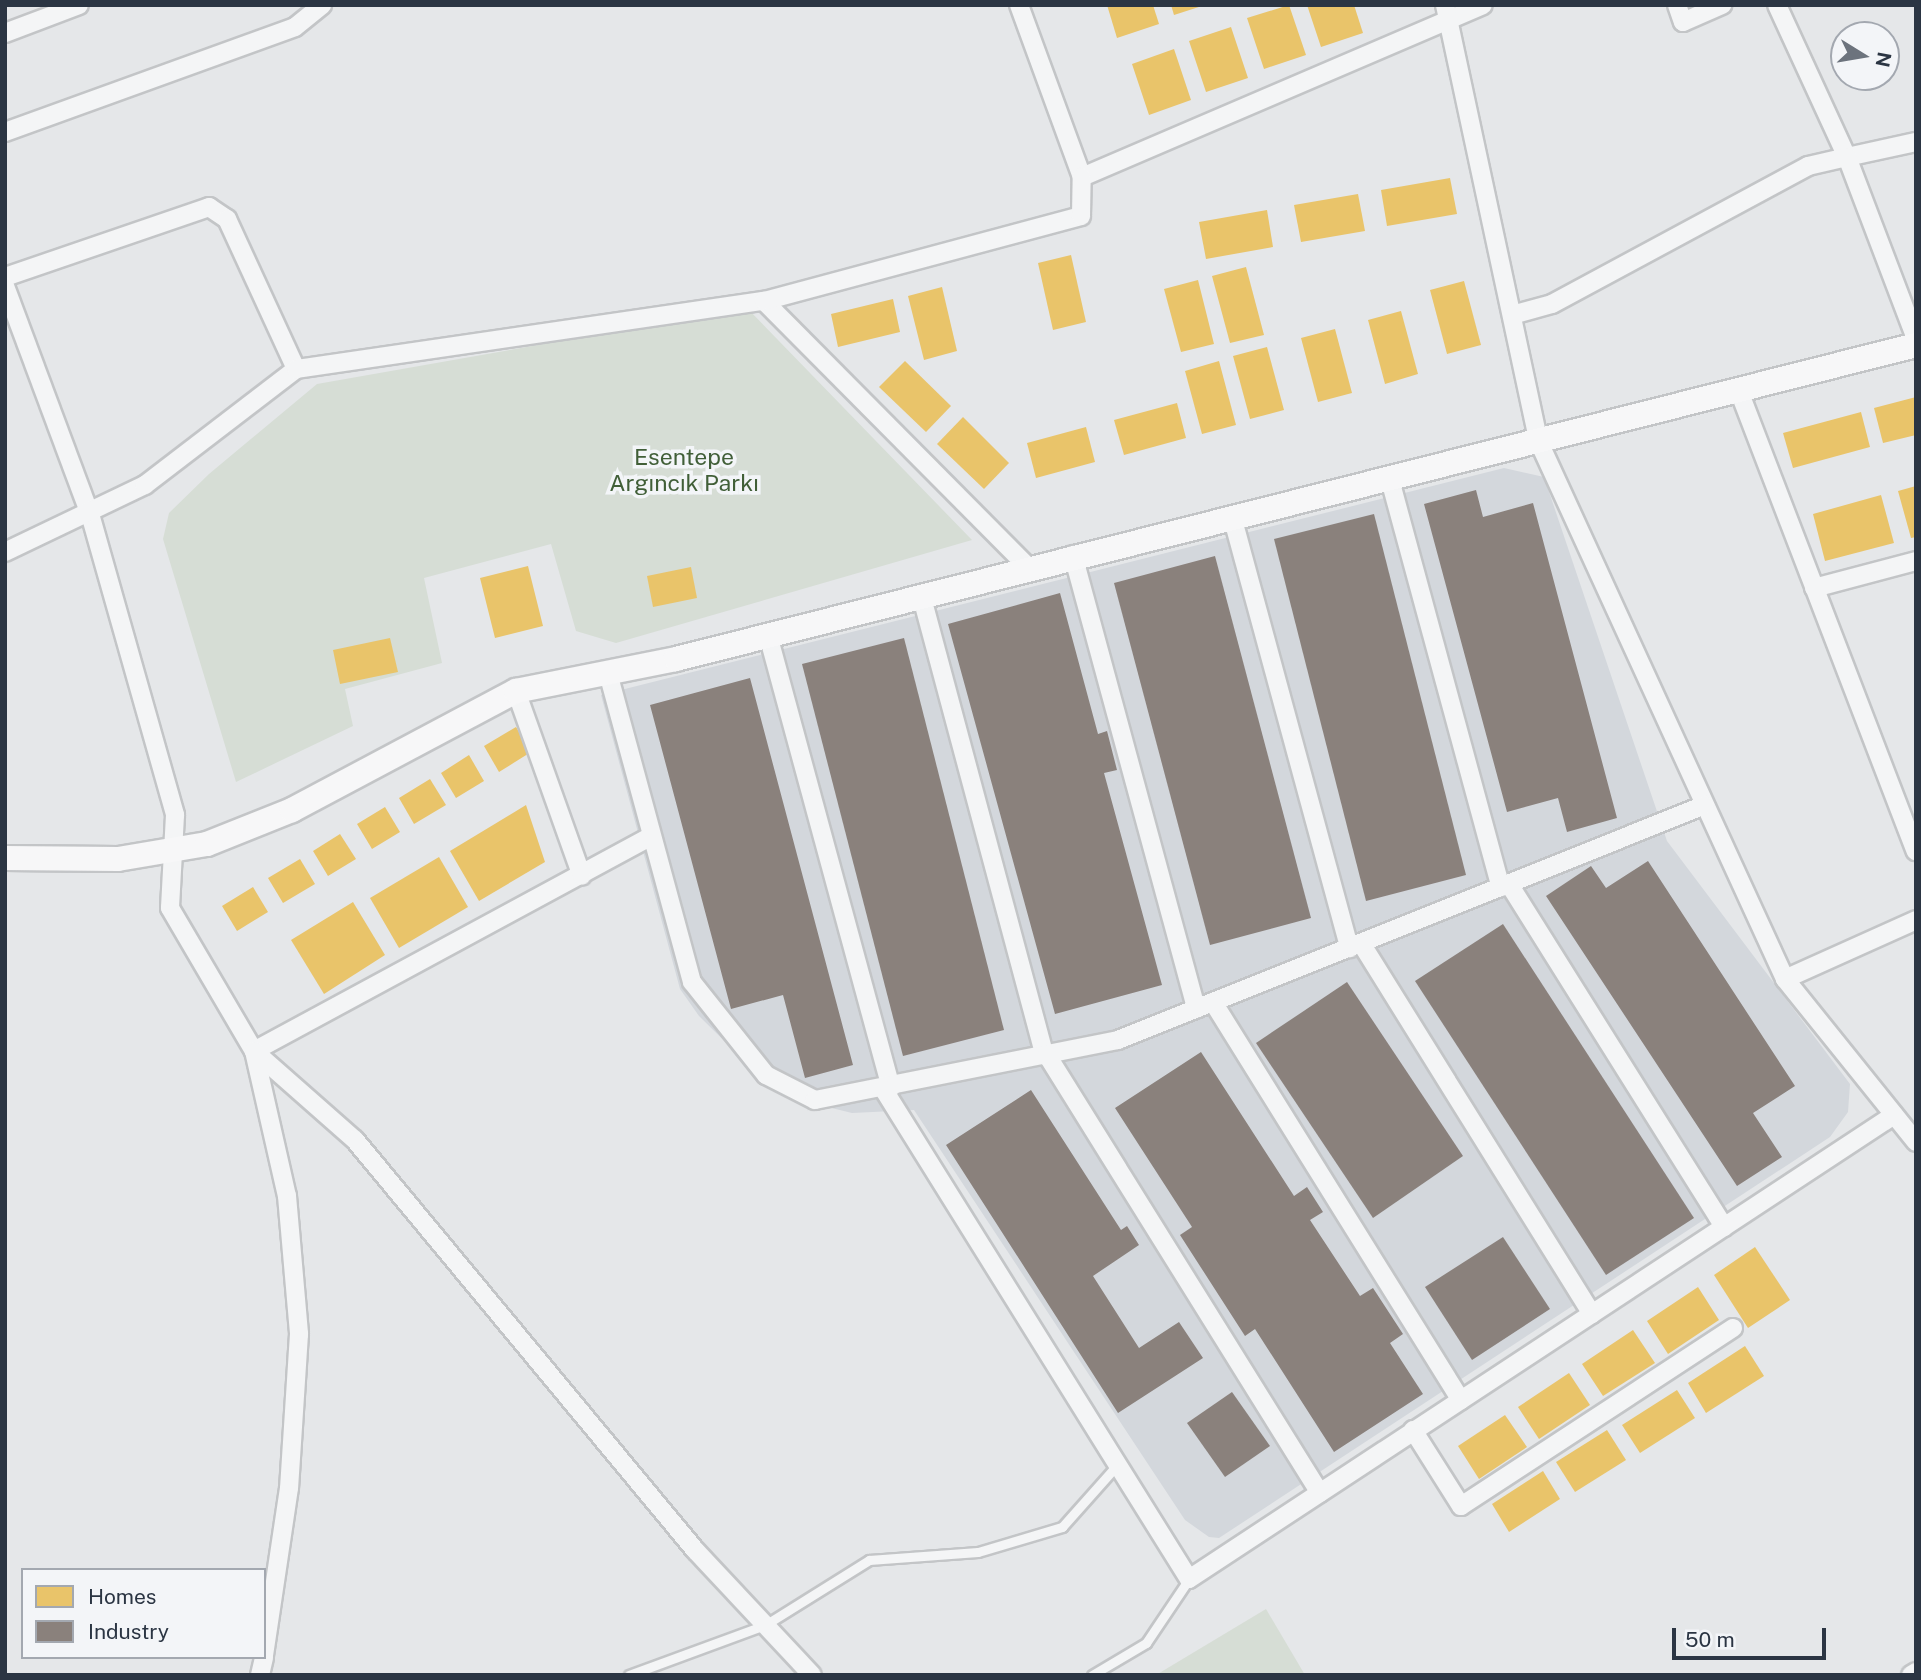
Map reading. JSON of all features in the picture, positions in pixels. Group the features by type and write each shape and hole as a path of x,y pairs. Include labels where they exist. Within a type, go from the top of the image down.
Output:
{"street":[{"path":"5,33 79,5"},
{"path":"5,132 295,27 322,5"},
{"path":"5,552 90,514 164,472 296,369 764,301 1081,216 1082,177 1019,5"},
{"path":"1082,177 1447,13 1483,5"},
{"path":"1676,5 1683,22 1722,5"},
{"path":"1777,5 1847,156 1916,339"},
{"path":"1447,13 1538,440 1784,979 1916,1142"},
{"path":"1512,316 1552,304 1808,166 1916,142"},
{"path":"5,277 209,207 227,219 296,369"},
{"path":"5,286 90,514 175,815 168,889 177,924 254,1051 355,1140 695,1550 812,1675"},
{"path":"764,301 1027,566"},
{"path":"5,858 171,852 265,823 516,691 608,673 768,635 1027,566 1916,345"},
{"path":"1739,391 1916,852"},
{"path":"1389,476 1505,885 1724,1227"},
{"path":"1232,516 1355,945 1592,1314"},
{"path":"1073,555 1196,1009"},
{"path":"1814,587 1916,561"},
{"path":"921,594 1046,1055 1320,1493"},
{"path":"768,635 888,1089 1189,1579 1894,1115"},
{"path":"608,673 692,982 766,1075 815,1100 888,1089 1118,1040 1705,805"},
{"path":"516,691 582,876"},
{"path":"254,1051 652,836"},
{"path":"1784,979 1916,920"},
{"path":"1213,1002 1461,1400"},
{"path":"254,1051 287,1196 299,1334 289,1489 266,1644"},
{"path":"1413,1430 1461,1506 1733,1328"},
{"path":"1911,1675 1916,1672"}],"lane":[{"path":"629,1675 765,1625 869,1560 978,1552 1062,1527 1117,1465"},
{"path":"1092,1675 1146,1643 1189,1579"}],"shaded area":[{"path":"1504,468 1544,477 1667,841 1850,1084 1848,1112 1830,1137 1219,1538 1209,1537 1185,1520 914,1110 852,1113 807,1102 763,1079 699,1016 680,989 601,695"}],"green space":[{"name":"Esentepe Argıncık Parkı","path":"747,308 972,540 616,643 576,631 551,544 424,578 442,663 345,689 353,726 236,782 163,539 169,513 209,474 317,384"},
{"path":"1266,1609 1305,1675 1156,1675"}],"building: Homes":[{"path":"1107,5 1153,5 1159,24 1117,38"},
{"path":"1171,5 1202,5 1202,6 1174,15"},
{"path":"1289,5 1306,55 1264,69 1247,18"},
{"path":"1307,5 1354,5 1363,33 1321,47"},
{"path":"1231,27 1248,78 1206,92 1189,41"},
{"path":"1174,49 1191,100 1149,115 1132,64"},
{"path":"1450,178 1457,214 1387,226 1381,190"},
{"path":"1358,194 1365,231 1301,242 1294,205"},
{"path":"1267,210 1273,247 1206,259 1199,222"},
{"path":"1071,255 1086,322 1053,330 1038,263"},
{"path":"1246,267 1264,335 1230,343 1212,276"},
{"path":"1198,280 1214,344 1181,352 1164,289"},
{"path":"1464,281 1481,345 1447,354 1430,290"},
{"path":"942,287 957,351 924,360 908,296"},
{"path":"893,299 900,332 838,347 831,314"},
{"path":"1401,311 1418,374 1385,384 1368,320"},
{"path":"1335,329 1352,393 1318,402 1301,338"},
{"path":"1267,347 1284,410 1250,419 1233,356"},
{"path":"905,361 951,406 926,432 879,387"},
{"path":"1219,361 1236,425 1202,434 1185,371"},
{"path":"1916,397 1916,435 1883,443 1874,408"},
{"path":"1177,403 1186,438 1124,455 1114,420"},
{"path":"1861,412 1870,447 1793,468 1783,433"},
{"path":"963,417 1009,463 984,489 937,444"},
{"path":"1086,427 1095,462 1036,478 1027,443"},
{"path":"1916,486 1916,537 1911,538 1898,491"},
{"path":"1881,495 1894,543 1825,561 1813,514"},
{"path":"528,566 543,626 495,638 480,578"},
{"path":"691,567 697,598 653,607 647,576"},
{"path":"390,638 398,672 340,684 333,650"},
{"path":"516,727 531,752 499,772 484,746"},
{"path":"469,755 484,781 456,798 441,773"},
{"path":"430,779 446,805 414,824 399,798"},
{"path":"526,805 545,862 479,901 450,851"},
{"path":"385,807 400,832 372,849 357,824"},
{"path":"340,834 356,859 328,876 313,851"},
{"path":"439,857 468,907 399,948 370,898"},
{"path":"300,859 315,884 283,903 268,878"},
{"path":"253,887 268,912 237,931 222,906"},
{"path":"353,902 385,955 324,994 291,940"},
{"path":"1755,1247 1790,1300 1748,1328 1714,1275"},
{"path":"1698,1287 1719,1320 1668,1354 1647,1321"},
{"path":"1633,1330 1655,1363 1603,1396 1582,1364"},
{"path":"1745,1346 1764,1376 1706,1413 1688,1383"},
{"path":"1569,1373 1590,1405 1539,1439 1518,1407"},
{"path":"1677,1390 1695,1418 1640,1453 1622,1425"},
{"path":"1505,1415 1527,1447 1479,1479 1458,1446"},
{"path":"1607,1430 1626,1460 1575,1492 1556,1462"},
{"path":"1543,1471 1560,1499 1509,1532 1492,1504"}],"building: Industry":[{"path":"1476,490 1483,517 1533,503 1617,818 1567,832 1558,798 1507,812 1424,504"},
{"path":"1374,514 1466,875 1366,901 1274,539"},
{"path":"1215,556 1311,918 1210,945 1114,583"},
{"path":"1060,593 1098,734 1107,731 1117,770 1104,773 1162,985 1055,1014 948,624"},
{"path":"904,638 1004,1030 903,1056 802,664"},
{"path":"750,678 853,1065 805,1078 783,995 731,1009 650,705"},
{"path":"1648,861 1795,1086 1753,1113 1782,1157 1737,1186 1546,896 1591,866 1606,888"},
{"path":"1503,924 1694,1218 1606,1275 1415,981"},
{"path":"1347,982 1463,1156 1373,1218 1256,1043"},
{"path":"1201,1052 1294,1196 1307,1187 1323,1212 1310,1220 1360,1296 1373,1288 1403,1334 1390,1343 1423,1394 1334,1452 1255,1329 1245,1336 1180,1235 1192,1227 1115,1108"},
{"path":"1031,1090 1121,1230 1127,1226 1139,1245 1093,1276 1139,1348 1179,1322 1203,1358 1118,1413 946,1145"},
{"path":"1503,1237 1550,1309 1472,1360 1425,1287"},
{"path":"1232,1392 1270,1446 1225,1477 1187,1423"}]}
